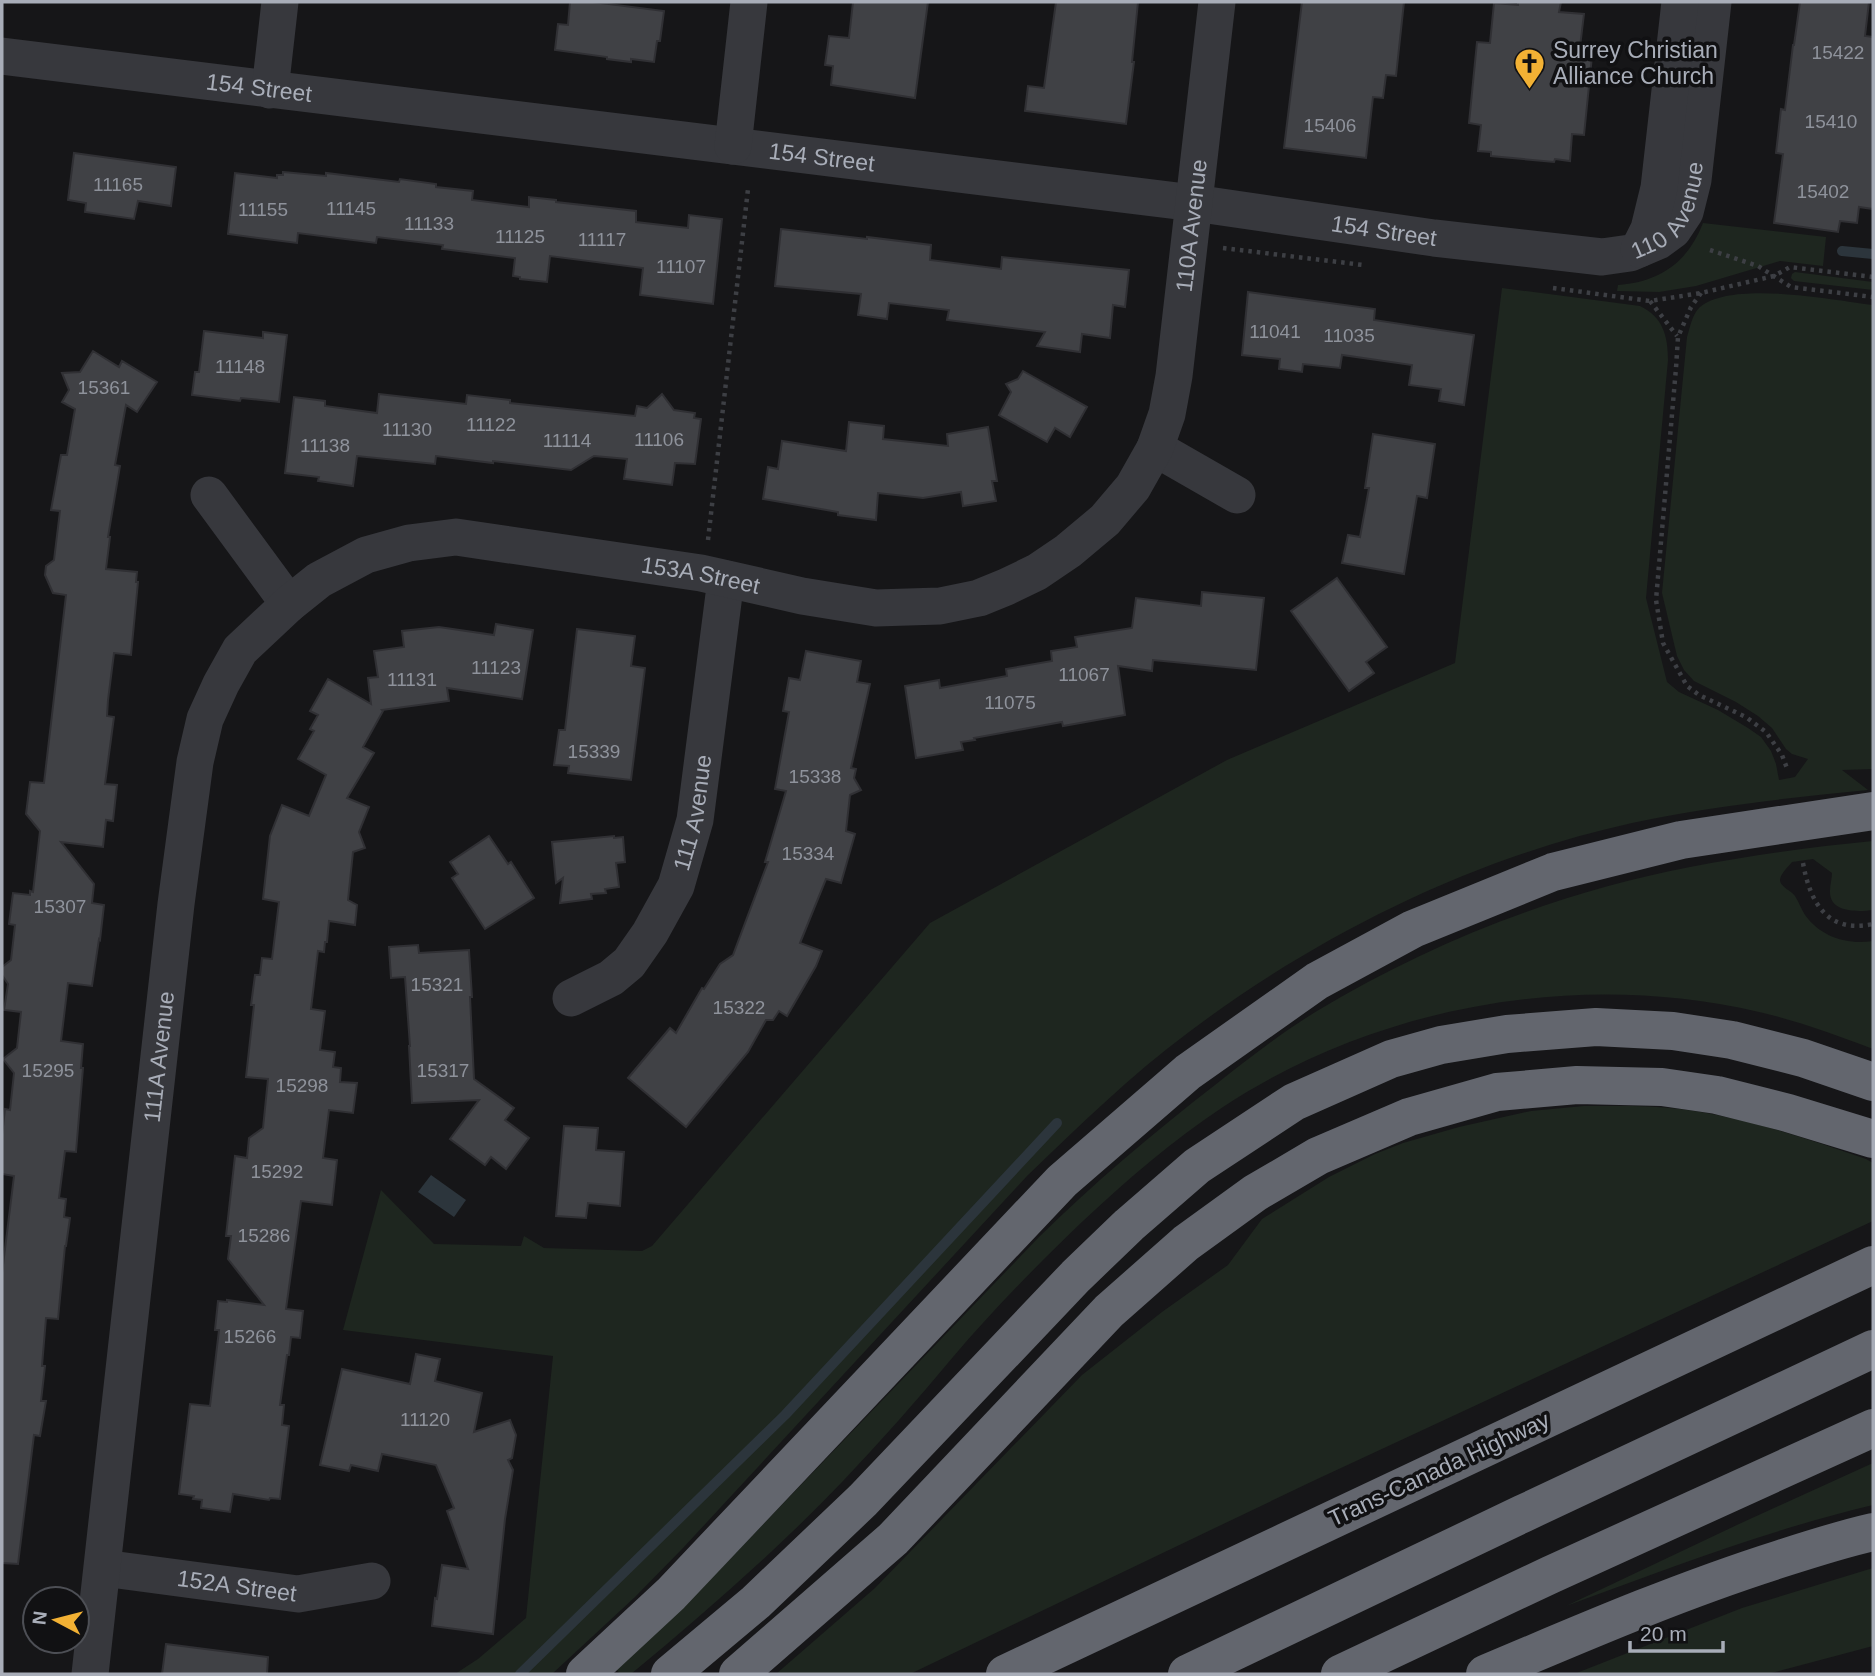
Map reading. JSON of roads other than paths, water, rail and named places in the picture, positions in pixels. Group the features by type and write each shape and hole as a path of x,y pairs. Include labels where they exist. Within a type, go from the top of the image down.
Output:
{"highway":[{"path":"585,1674 671,1594 1062,1181 1188,1072 1317,981 1413,929 1553,872 1681,840 1873,811"},
{"path":"670,1674 756,1602 863,1500 1076,1276 1129,1225 1198,1166 1294,1102 1391,1059 1441,1045 1507,1034 1596,1027 1673,1031 1732,1040 1803,1058 1873,1082"},
{"path":"738,1674 892,1539 1109,1311 1186,1243 1255,1193 1318,1156 1409,1116 1497,1092 1577,1085 1662,1087 1717,1095 1873,1139"},
{"name":"Trans-Canada Highway","path":"1005,1674 1873,1265"},
{"path":"1187,1674 1873,1349"},
{"path":"1340,1674 1550,1575 1873,1429"},
{"path":"1485,1674 1713,1581 1845,1538 1873,1532"}],"street":[{"path":"270,90 280,2"},
{"path":"733,146 749,2"},
{"name":"110A Avenue","path":"1105,520 1133,487 1154,448 1167,414 1174,376 1217,2"},
{"name":"110 Avenue","path":"1639,249 1649,229 1659,188 1680,2"},
{"name":"110 Avenue","path":"1639,249 1670,233 1687,208 1693,180 1713,2"},
{"name":"154 Street","path":"2,56 1194,203 1434,238 1582,256 1616,256 1639,249"},
{"path":"1154,448 1237,495"},
{"path":"209,495 289,604"},
{"name":"153A Street","path":"289,604 320,580 366,555 410,544 456,537 701,573 876,608 940,606 979,598 1037,572 1068,551 1105,520"},
{"name":"111 Avenue","path":"571,998 611,978 628,963 650,933 676,886 695,820 726,579"},
{"name":"111A Avenue","path":"90,1674 176,904 195,762 205,719 240,650 289,604"},
{"name":"152A Street","path":"103,1568 298,1594 372,1581"}],"waterway":[{"path":"1842,251 1873,254"},
{"path":"520,1674 785,1415 1057,1123"}],"place":[{"name":"Surrey Christian Alliance Church","path":"1530,90"}]}
